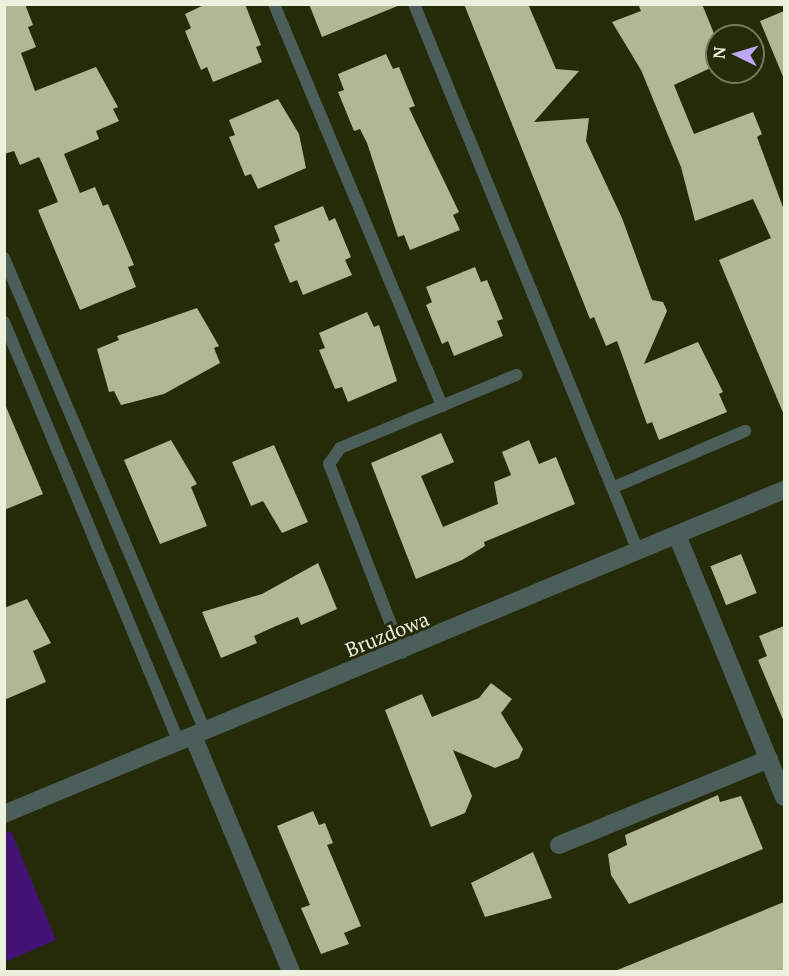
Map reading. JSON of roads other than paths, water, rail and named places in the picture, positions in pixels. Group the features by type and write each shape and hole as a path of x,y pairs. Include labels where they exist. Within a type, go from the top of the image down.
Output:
{"street":[{"name":"Bruzdowa","path":"4,814 192,736 402,653 784,490"},
{"path":"678,535 784,797"},
{"path":"192,736 291,972"},
{"path":"559,845 769,759"}],"lane":[{"path":"274,4 442,406"},
{"path":"414,4 638,551"},
{"path":"4,258 192,736"},
{"path":"4,322 192,736"},
{"path":"402,653 329,464 340,448 516,375"},
{"path":"612,488 745,431"}]}
